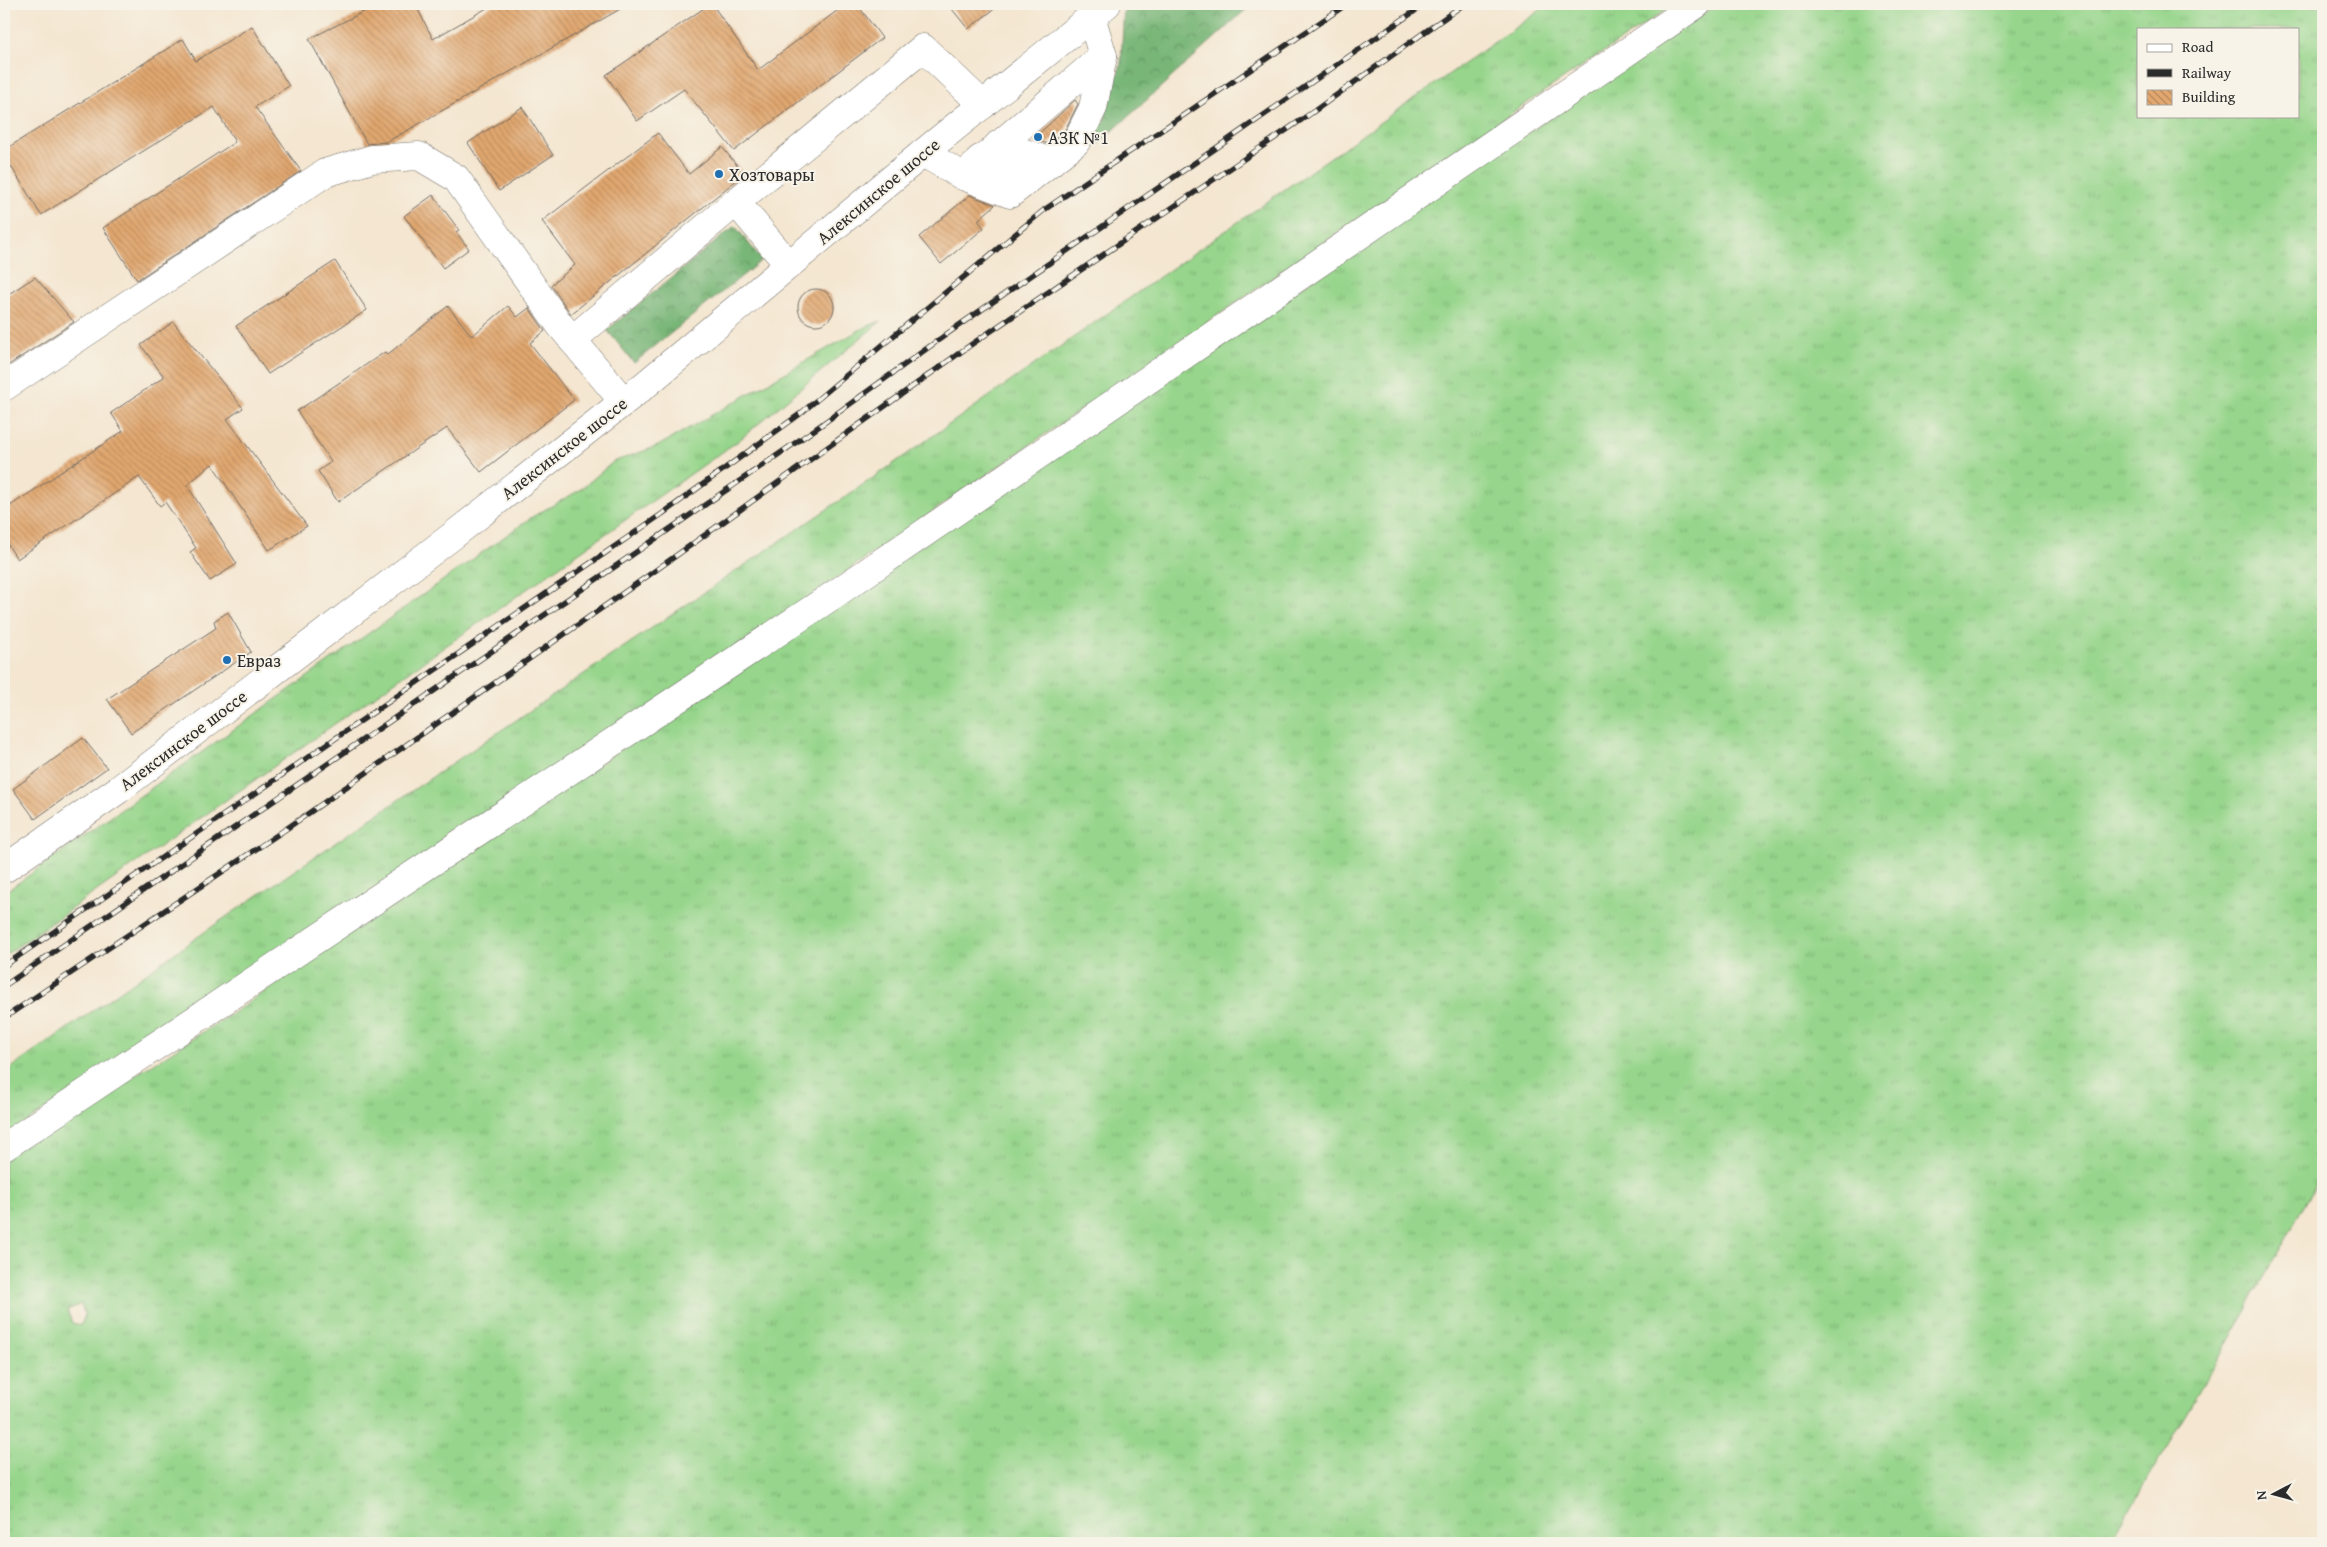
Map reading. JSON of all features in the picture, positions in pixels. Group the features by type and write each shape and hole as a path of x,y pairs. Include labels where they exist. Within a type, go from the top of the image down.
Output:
{"main road":[{"path":"4,1147 838,592 1697,4"},
{"path":"980,160 1010,194 1076,142 1093,108 1103,56 1099,10"},
{"name":"Алексинское шоссе","path":"4,869 134,778 451,537 623,401 1099,10"},
{"path":"572,340 923,48 983,105"},
{"path":"980,160 1103,56"},
{"path":"923,153 980,160 1051,162"},
{"path":"4,387 325,174 372,159 419,156 456,178 572,340 623,401"},
{"path":"736,202 790,265"}],"green space":[{"path":"1124,4 1252,4 1084,157 1104,121 1121,64"},
{"path":"1549,4 1675,4 1485,131 526,792 4,1137 4,1073 226,917 873,478"},
{"path":"1718,4 2323,4 2323,1172 2228,1342 2110,1543 4,1543 4,1158 227,1017","holes":["81,1304 85,1315 81,1325 72,1323 67,1310"]},
{"path":"735,226 762,260 634,363 607,330"},
{"path":"881,321 738,441 4,956 4,893 532,517 580,490 613,462 658,446 863,328"}],"building":[{"path":"379,4 415,4 433,39 494,4 629,4 403,133 386,142 367,144 309,39"},
{"path":"712,4 758,70 846,4 857,4 882,38 734,151 684,89 637,121 606,75"},
{"path":"948,4 1001,4 968,29"},
{"path":"252,26 289,86 255,107 301,171 137,280 103,228 235,142 214,107 41,215 4,155 4,150 183,39 196,61"},
{"path":"1075,100 1078,104 1064,132 1048,144 1033,139"},
{"path":"522,107 553,155 499,191 468,143"},
{"path":"658,133 689,174 722,147 744,174 571,314 551,285 575,265 542,221"},
{"path":"433,195 459,230 456,232 469,249 443,268 404,216"},
{"path":"970,195 995,205 978,220 984,228 941,264 919,237"},
{"path":"335,261 367,310 268,374 236,326"},
{"path":"35,277 74,322 4,368 4,297"},
{"path":"816,289 823,290 829,294 833,300 833,314 829,320 823,324 816,325 809,324 803,320 799,314 798,307 799,300 803,294 809,290"},
{"path":"448,306 472,336 508,306 517,317 529,308 545,331 530,343 574,400 481,472 447,428 338,502 318,471 331,462 297,411 385,352 387,355"},
{"path":"173,322 243,408 227,419 307,526 269,550 212,464 187,485 237,564 210,581 190,552 196,548 165,502 160,506 139,477 17,559 4,539 4,510 123,431 111,413 164,377 141,345"},
{"path":"228,612 251,652 131,733 107,699 216,628 214,621"},
{"path":"83,738 107,768 35,819 13,789"}],"railway":[{"path":"4,966 662,514 800,414 1044,210 1347,4"},
{"path":"4,986 814,430 958,326 1425,4"},
{"path":"4,1018 286,829 649,575 972,344 1310,114 1464,4"}],"place":[{"name":"АЗК №1","path":"1038,137"},
{"name":"Хозтовары","path":"719,174"},
{"name":"Евраз","path":"227,660"}]}
